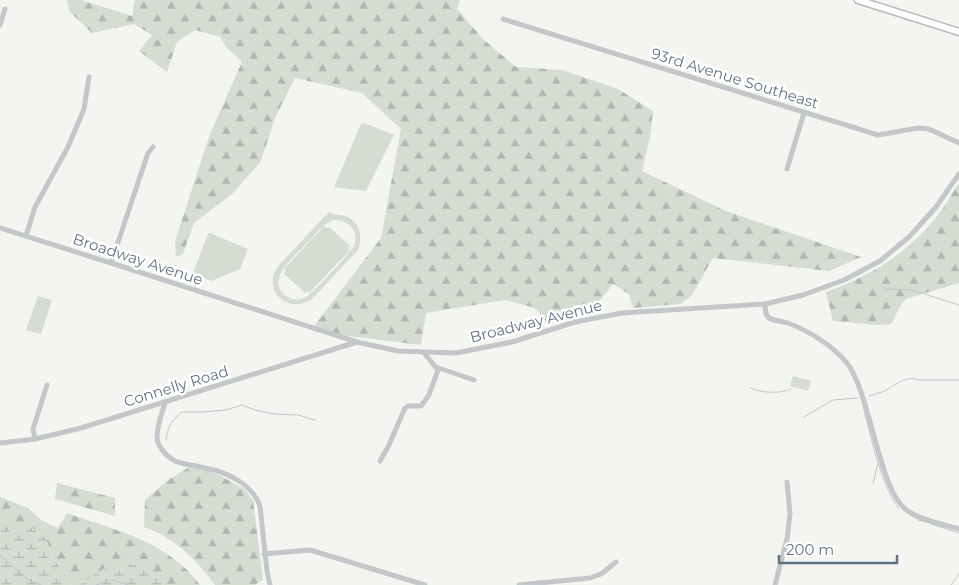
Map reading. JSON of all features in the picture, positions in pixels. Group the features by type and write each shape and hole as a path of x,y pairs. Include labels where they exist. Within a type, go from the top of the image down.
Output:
{"main road":[{"path":"858,0 959,32"}],"street":[{"path":"0,26 5,9"},
{"name":"93rd Avenue Southeast","path":"503,19 878,136 918,128 929,130 959,143"},
{"path":"26,236 35,207 68,147 84,109 89,77"},
{"path":"787,169 804,113"},
{"path":"111,262 148,153 153,147"},
{"name":"Broadway Avenue","path":"0,228 357,342 398,351 456,353 512,342 575,322 622,314 764,304 822,289 844,280 880,260 909,238 936,207 959,174"},
{"path":"764,304 765,311 770,318 792,325 818,338 840,355 848,365 859,387 888,481 900,504 915,515 959,529"},
{"name":"Connelly Road","path":"0,442 35,439 81,428 357,342"},
{"path":"424,353 436,367 474,380"},
{"path":"380,461 405,408 408,406 421,406 427,400 438,373 436,367"},
{"path":"35,439 33,429 47,385"},
{"path":"165,403 157,436 163,450 175,461 216,471 244,484 257,498 260,506 264,554 270,585"},
{"path":"775,585 780,569 790,514 787,482"},
{"path":"264,554 310,550 425,585"},
{"path":"519,585 590,578 601,574 616,562"}],"green space":[{"path":"67,0 81,0 132,16 135,0 460,0 457,9 483,39 516,67 562,70 618,89 653,111 650,137 642,171 726,211 861,257 829,271 713,258 692,295 681,304 633,308 629,294 613,284 589,314 548,324 535,308 505,300 426,313 421,345 332,334 315,325 381,238 401,129 362,93 295,78 275,118 261,161 232,194 194,223 183,254 176,257 175,241 210,134 242,62 226,47 220,37 195,30 177,42 167,72 139,51 152,35 134,24 92,33 69,11"},
{"path":"364,123 394,135 366,191 334,187 361,124"},
{"path":"959,183 959,283 906,299 891,324 878,325 833,321 826,292 873,271 901,252 938,215"},
{"path":"329,212 350,218 357,225 360,234 358,250 312,299 294,304 286,302 279,297 274,290 273,282 274,274 279,265","holes":["333,220 349,224 355,232 356,237 353,248 329,275 304,298 295,300 286,296 280,289 278,282 284,268 322,227"]},
{"path":"324,226 329,227 350,246 348,248 350,250 309,293 307,291 305,293 284,274 286,271 284,269"},
{"path":"210,233 248,249 240,269 211,281 193,273"},
{"path":"38,296 52,300 41,334 26,330"},
{"path":"793,376 811,381 808,391 790,386"},
{"path":"189,467 221,476 244,489 253,500 263,580 255,585 215,585 184,550 166,537 144,527 145,500 168,480"},
{"path":"57,483 115,498 115,516 55,499"},
{"path":"0,497 28,508 41,520 58,528 67,513 140,539 173,558 200,585 163,585 158,578 136,564 111,573 106,573 105,569 79,585 72,585 51,555 47,541 29,527 11,532 0,527"},
{"path":"0,527 11,532 29,527 40,531 47,541 51,555 72,585 0,585"},
{"path":"136,564 158,578 163,585 79,585 105,568 106,573 111,573"}],"waterway":[{"path":"886,289 912,290 959,305"},
{"path":"869,396 885,391 901,381 910,379 959,380"},
{"path":"750,388 771,392 782,392 791,389"},
{"path":"804,417 833,400 858,398"},
{"path":"166,440 171,424 182,412 226,410 242,405 255,410 275,414 298,415 315,420"},
{"path":"863,406 881,473 886,487 899,509"},
{"path":"873,484 878,463"},
{"path":"918,520 925,522"},
{"path":"931,524 959,533"},
{"path":"0,555 28,580 41,585"},
{"path":"951,585 959,574"},
{"path":"96,585 113,580 128,585"}]}
